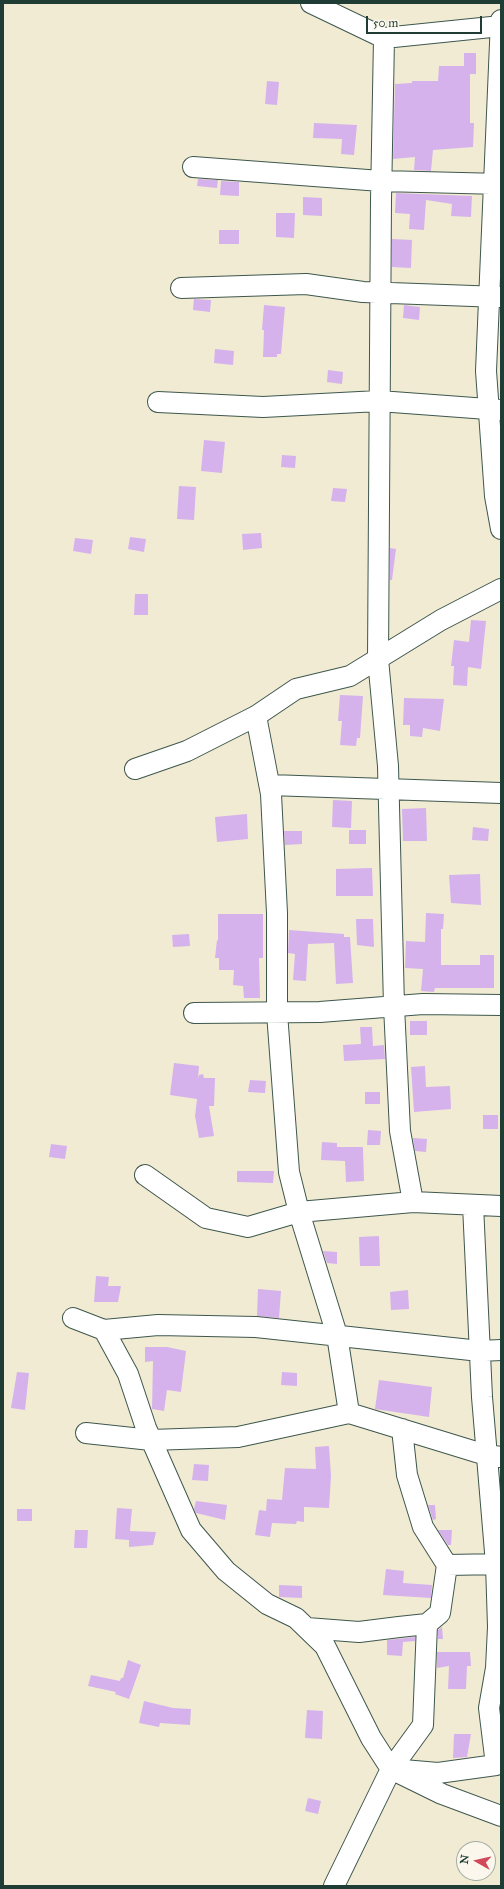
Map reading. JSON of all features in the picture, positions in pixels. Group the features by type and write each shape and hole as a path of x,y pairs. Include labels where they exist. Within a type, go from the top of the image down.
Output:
{"street":[{"path":"311,3 384,38 501,24 495,297 486,371 495,410 495,496 501,529"},
{"path":"384,38 381,181 378,659 389,790 394,1006 400,1131 413,1202"},
{"path":"193,167 381,181 497,184"},
{"path":"181,288 306,284 363,292 495,297"},
{"path":"158,402 263,407 379,401 495,410"},
{"path":"135,769 187,751 256,716 296,689 350,676 441,620 501,589"},
{"path":"256,716 270,785 277,913 277,1013 289,1172 299,1212 337,1335 349,1413"},
{"path":"270,785 501,793"},
{"path":"194,1013 320,1012 423,1004 501,1005"},
{"path":"145,1175 206,1218 248,1226 299,1212 413,1202 501,1206"},
{"path":"391,1769 438,1773 499,1763 489,1708 496,1668 498,1627 499,1564 493,1514 494,1456 480,1351 473,1204"},
{"path":"73,1318 104,1330 158,1325 248,1327 337,1335 480,1351 501,1350"},
{"path":"104,1330 128,1374 151,1440 192,1530 226,1571 267,1604 296,1618 325,1646 371,1738 391,1769 442,1794 501,1816"},
{"path":"86,1433 151,1440 238,1437 349,1413 494,1456"},
{"path":"307,1628 359,1632 428,1624 440,1613 447,1565 423,1527 407,1475 402,1429"},
{"path":"447,1565 499,1564"},
{"path":"334,1886 391,1769 423,1725 428,1624"}],"building":[{"path":"464,53 476,53 476,74 470,74 470,123 474,123 473,147 433,150 431,171 414,170 415,157 393,159 395,84 412,83 412,81 438,81 439,66 464,66"},
{"path":"267,81 279,82 277,105 265,104"},
{"path":"314,123 357,125 354,155 341,154 342,139 313,138"},
{"path":"198,179 218,180 217,188 197,186"},
{"path":"221,181 239,182 239,196 220,195"},
{"path":"396,193 472,196 471,217 451,216 452,204 426,200 424,230 409,229 410,214 395,213"},
{"path":"303,197 322,198 322,216 303,215"},
{"path":"276,213 295,213 294,238 276,237"},
{"path":"219,230 239,230 239,244 219,244"},
{"path":"392,239 412,240 411,268 392,267"},
{"path":"194,299 211,300 210,312 193,310"},
{"path":"264,305 285,307 281,354 277,354 277,357 263,357 264,330 262,330"},
{"path":"404,305 420,307 419,320 403,318"},
{"path":"215,349 234,351 233,365 214,363"},
{"path":"328,370 343,372 342,384 327,382"},
{"path":"204,440 225,442 222,473 201,471"},
{"path":"282,455 296,456 295,468 281,467"},
{"path":"179,486 196,487 194,520 177,519"},
{"path":"333,488 347,489 345,502 331,501"},
{"path":"261,533 262,548 243,550 242,534"},
{"path":"130,537 146,539 144,552 128,549"},
{"path":"75,538 93,540 91,554 73,551"},
{"path":"390,548 396,549 392,580 390,580"},
{"path":"135,594 148,594 148,615 134,615"},
{"path":"471,620 486,621 481,669 468,667 467,686 453,685 454,666 451,666 454,640 469,642"},
{"path":"340,695 363,696 360,738 357,738 356,746 340,745 342,721 338,721"},
{"path":"404,698 444,699 440,731 423,728 422,737 410,736 410,725 403,725"},
{"path":"333,800 352,801 351,828 332,827"},
{"path":"426,808 427,841 403,841 402,809"},
{"path":"247,814 248,839 217,842 215,817"},
{"path":"473,827 489,829 488,841 472,840"},
{"path":"349,830 366,830 366,844 349,844"},
{"path":"284,831 302,831 302,844 285,845"},
{"path":"372,868 373,896 336,896 336,869"},
{"path":"480,874 481,905 451,903 449,875"},
{"path":"426,913 444,914 443,929 441,929 441,965 480,965 480,955 494,955 494,988 435,988 434,992 421,991 423,969 405,968 406,941 425,942"},
{"path":"218,914 263,914 263,958 259,958 260,998 244,998 243,986 233,985 234,970 219,970 219,958 215,958 217,940 218,941"},
{"path":"356,919 373,919 374,947 357,945"},
{"path":"289,930 344,934 344,937 350,937 353,983 336,984 334,943 308,944 306,981 293,980 295,954 288,953"},
{"path":"189,934 190,946 173,947 172,935"},
{"path":"410,1021 427,1021 427,1035 410,1035"},
{"path":"360,1027 372,1027 373,1046 384,1045 385,1059 344,1061 343,1045 361,1044"},
{"path":"174,1063 199,1066 198,1078 199,1075 203,1074 204,1078 215,1078 214,1106 209,1106 214,1136 199,1138 195,1116 197,1099 170,1095"},
{"path":"425,1066 426,1087 450,1086 451,1109 414,1112 411,1067"},
{"path":"250,1080 266,1081 265,1093 248,1092"},
{"path":"365,1092 380,1092 380,1104 365,1104"},
{"path":"483,1115 498,1115 498,1129 483,1129"},
{"path":"368,1130 381,1131 380,1145 367,1145"},
{"path":"413,1138 427,1139 426,1152 415,1151"},
{"path":"322,1142 337,1143 337,1147 363,1147 364,1181 346,1182 345,1161 321,1160"},
{"path":"51,1144 67,1146 65,1159 49,1157"},
{"path":"237,1171 274,1171 273,1183 237,1182"},
{"path":"379,1236 380,1266 360,1266 359,1237"},
{"path":"323,1251 337,1252 337,1264 327,1263"},
{"path":"96,1276 109,1277 108,1286 121,1286 118,1302 94,1302"},
{"path":"258,1289 281,1291 279,1318 257,1316"},
{"path":"408,1290 409,1309 391,1310 390,1292"},
{"path":"145,1347 167,1347 186,1351 181,1392 167,1390 164,1411 152,1409 153,1361 145,1362"},
{"path":"17,1372 29,1373 25,1410 11,1408"},
{"path":"282,1372 297,1373 297,1386 281,1385"},
{"path":"379,1380 432,1387 429,1417 375,1409"},
{"path":"329,1446 331,1476 329,1508 304,1507 304,1522 297,1521 296,1524 272,1523 270,1537 255,1535 259,1510 266,1511 267,1499 282,1500 285,1468 316,1469 315,1447"},
{"path":"194,1464 209,1465 208,1481 192,1480"},
{"path":"196,1501 227,1505 225,1520 196,1513 194,1509"},
{"path":"428,1505 435,1505 436,1519 433,1520"},
{"path":"117,1508 132,1509 130,1531 156,1532 153,1545 129,1547 129,1540 115,1539"},
{"path":"17,1509 32,1509 32,1521 17,1521"},
{"path":"75,1530 88,1530 87,1548 74,1548"},
{"path":"438,1530 452,1530 451,1545 448,1545"},
{"path":"386,1569 404,1571 403,1583 432,1585 431,1598 383,1595"},
{"path":"279,1585 302,1586 302,1598 279,1597"},
{"path":"442,1627 443,1639 438,1639 438,1630"},
{"path":"415,1637 415,1641 403,1642 402,1656 387,1655 387,1640"},
{"path":"437,1652 470,1652 471,1666 467,1666 466,1689 448,1689 449,1666 437,1668"},
{"path":"128,1660 141,1665 129,1699 115,1694 116,1692 88,1686 91,1675 120,1681 121,1678 123,1678"},
{"path":"144,1701 173,1708 191,1709 190,1725 160,1723 159,1727 139,1723"},
{"path":"307,1710 323,1711 322,1739 305,1738"},
{"path":"454,1734 471,1734 467,1757 453,1758"},
{"path":"308,1798 321,1801 318,1814 305,1811"}]}
